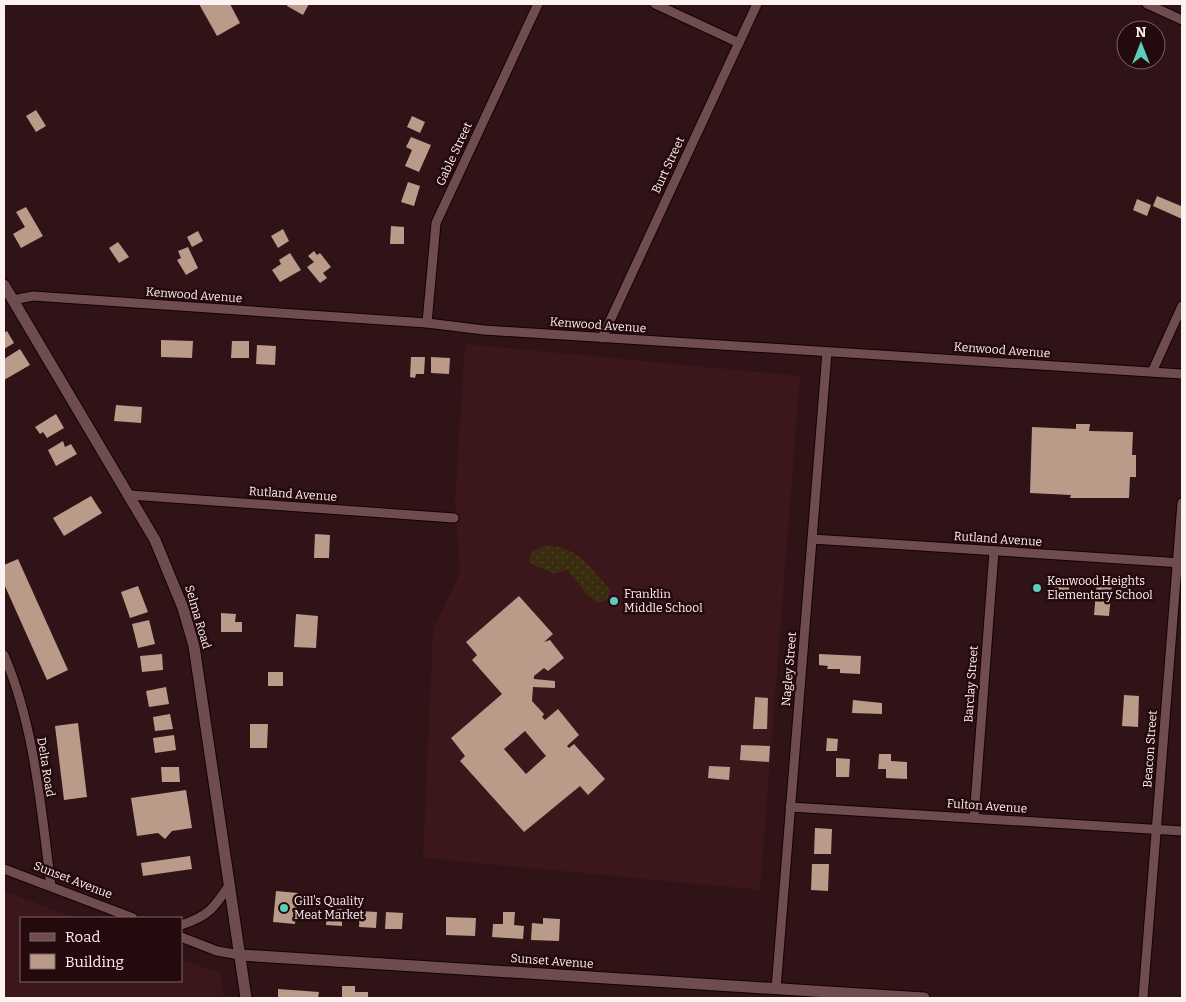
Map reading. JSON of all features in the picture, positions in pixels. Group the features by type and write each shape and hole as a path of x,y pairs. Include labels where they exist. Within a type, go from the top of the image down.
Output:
{"street":[{"name":"Gable Street","path":"427,323 436,223 538,4"},
{"path":"655,4 739,43"},
{"name":"Burt Street","path":"602,338 757,4"},
{"path":"1147,4 1182,20"},
{"name":"Selma Road","path":"4,285 130,495 169,571 183,608 194,646 246,998"},
{"name":"Kenwood Avenue","path":"13,300 33,296 427,323 484,330 1182,374"},
{"path":"1152,372 1182,306"},
{"name":"Nagley Street","path":"776,989 827,352"},
{"name":"Rutland Avenue","path":"130,495 454,518"},
{"name":"Beacon Street","path":"1143,998 1180,563 1182,503"},
{"name":"Rutland Avenue","path":"812,539 1180,563"},
{"name":"Barclay Street","path":"974,818 994,551"},
{"name":"Delta Road","path":"4,655 14,679 25,718 51,886"},
{"name":"Fulton Avenue","path":"790,807 1182,831"},
{"name":"Sunset Avenue","path":"4,869 130,917"},
{"path":"182,925 203,917 212,910 230,884"},
{"name":"Sunset Avenue","path":"182,937 217,951 240,955 924,998"}],"shaded area":[{"name":"Franklin Middle School","path":"465,344 800,376 760,890 423,858 433,629 460,573 455,500"},
{"path":"547,545 568,550 590,566 610,590 607,600 598,603 586,594 567,569 554,574 534,565 528,560 533,551"},
{"path":"4,891 72,917 20,917 20,982 182,982 182,959 220,973 224,998 4,998"}],"building":[{"path":"199,4 230,4 240,23 217,36"},
{"path":"288,4 309,4 303,15 287,6"},
{"path":"36,110 46,126 36,132 26,116"},
{"path":"412,116 425,122 420,133 407,127"},
{"path":"411,137 431,145 419,172 405,166 412,150 406,147"},
{"path":"408,182 420,186 414,206 401,202"},
{"path":"1157,196 1181,206 1182,219 1153,206"},
{"path":"1137,199 1151,205 1147,216 1133,210"},
{"path":"26,207 43,236 21,248 13,234 25,227 16,212"},
{"path":"391,226 404,227 404,244 390,244"},
{"path":"283,229 289,241 278,248 271,236"},
{"path":"198,231 203,241 192,247 187,237"},
{"path":"118,242 129,257 119,263 109,248"},
{"path":"188,247 198,268 186,275 177,260 181,258 178,251"},
{"path":"314,251 317,255 320,253 331,267 323,273 327,278 320,283 307,267 314,262 308,256"},
{"path":"290,253 301,270 280,282 272,270 281,264 279,260"},
{"path":"7,331 14,343 4,349 4,333"},
{"path":"161,340 193,341 192,358 161,357"},
{"path":"232,341 249,341 249,358 231,358"},
{"path":"257,345 276,346 275,365 256,364"},
{"path":"20,349 30,365 4,380 4,359"},
{"path":"411,357 425,357 424,374 416,374 415,378 410,377"},
{"path":"431,357 450,358 449,374 431,373"},
{"path":"116,405 142,407 141,423 114,421"},
{"path":"56,414 64,428 47,438 43,432 40,434 35,427"},
{"path":"1076,424 1090,424 1089,431 1133,432 1132,455 1136,455 1136,477 1130,477 1129,498 1070,498 1071,495 1030,493 1032,427 1076,429"},
{"path":"63,441 65,447 71,444 77,454 56,466 48,450"},
{"path":"91,496 102,513 64,536 53,518"},
{"path":"315,534 330,535 329,558 314,558"},
{"path":"18,559 68,670 47,680 4,584 4,565"},
{"path":"1097,581 1112,582 1109,616 1094,615"},
{"path":"1054,583 1069,584 1069,596 1054,596"},
{"path":"138,586 148,612 130,618 121,592"},
{"path":"519,596 553,634 544,642 550,640 564,658 548,671 544,668 534,676 534,679 555,681 555,688 533,687 532,701 544,714 542,717 545,720 558,709 579,735 567,746 569,748 574,744 605,779 588,795 580,786 524,832 460,761 465,756 451,738 502,694 472,660 477,655 466,642","holes":["525,731 546,756 526,774 504,749"]},
{"path":"221,613 236,614 235,622 242,622 242,632 221,632"},
{"path":"296,614 318,616 316,648 294,647"},
{"path":"149,620 155,644 138,648 132,624"},
{"path":"162,654 163,670 142,672 140,656"},
{"path":"819,654 861,656 860,674 840,673 840,669 827,669 828,666 819,665"},
{"path":"268,672 283,672 283,686 268,686"},
{"path":"166,687 169,704 149,707 146,691"},
{"path":"1124,695 1139,696 1138,727 1122,726"},
{"path":"755,697 768,698 767,729 753,729"},
{"path":"853,700 882,703 882,714 852,713"},
{"path":"170,714 173,729 155,731 153,717"},
{"path":"78,723 87,797 64,800 55,726"},
{"path":"250,724 268,724 267,748 250,748"},
{"path":"174,735 176,750 155,753 153,738"},
{"path":"827,738 838,739 837,751 826,751"},
{"path":"741,745 770,746 769,762 740,760"},
{"path":"879,754 891,754 891,761 907,762 907,779 886,778 886,769 878,769"},
{"path":"836,758 850,759 849,777 836,777"},
{"path":"709,766 730,767 729,780 708,778"},
{"path":"161,767 179,767 180,782 162,782"},
{"path":"186,790 192,828 172,831 165,839 158,833 137,836 131,798"},
{"path":"815,828 832,829 831,854 814,854"},
{"path":"190,856 192,869 143,876 141,863"},
{"path":"812,864 829,864 828,891 811,890"},
{"path":"276,891 298,893 295,924 273,922"},
{"path":"327,909 342,909 342,926 326,925"},
{"path":"360,911 377,912 376,928 359,927"},
{"path":"386,912 403,913 402,929 385,929"},
{"path":"503,912 515,912 514,925 524,926 523,939 492,937 493,924 503,924"},
{"path":"446,917 476,918 475,936 446,935"},
{"path":"543,918 560,919 559,941 531,940 532,923 543,924"},
{"path":"342,986 355,986 355,992 368,992 368,998 342,998"},
{"path":"278,989 319,992 318,998 278,998"}],"place":[{"name":"Kenwood Heights Elementary School","path":"1037,588"},
{"name":"Franklin Middle School","path":"614,601"},
{"name":"Gill's Quality Meat Market","path":"284,908"}]}
